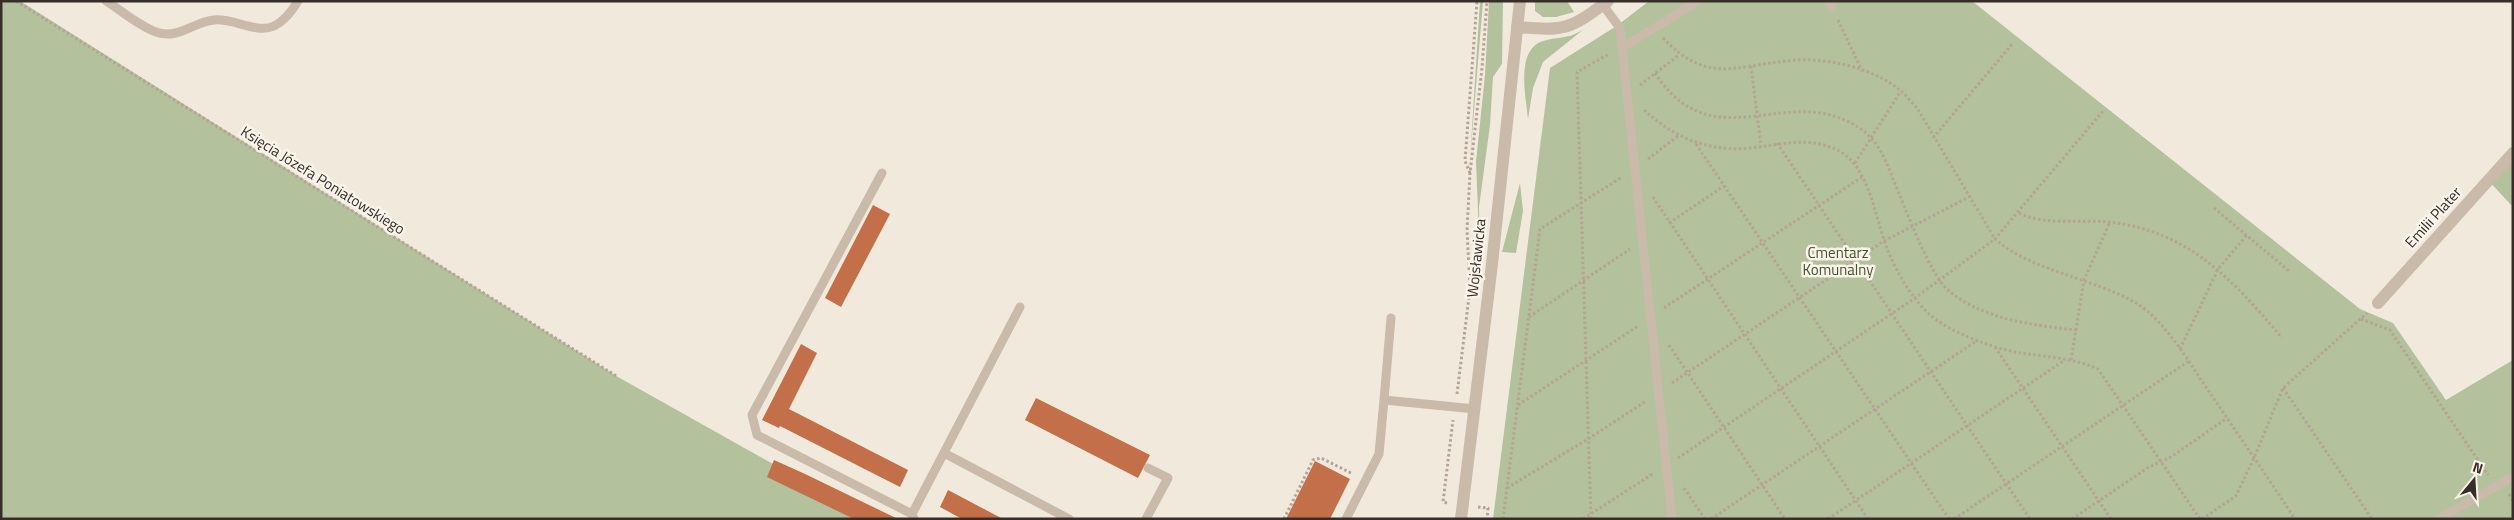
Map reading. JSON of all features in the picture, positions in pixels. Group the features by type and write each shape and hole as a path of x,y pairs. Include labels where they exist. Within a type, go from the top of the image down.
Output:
{"street":[{"name":"Wojsławicka","path":"1461,519 1520,1"},
{"path":"1517,27 1549,29 1571,26 1606,3"},
{"name":"Emilii Plater","path":"2378,303 2513,152"}],"lane":[{"path":"106,1 155,32 172,35 201,22 216,20 265,28 275,26 285,19 298,1"},
{"path":"1622,48 1698,1"},
{"path":"1606,3 1620,28 1672,519"},
{"path":"882,173 752,415 757,435 913,516 944,452 1020,307"},
{"path":"1346,519 1379,454 1391,318"},
{"path":"1384,400 1475,409"},
{"path":"944,452 1069,519"},
{"path":"1146,519 1168,478 1148,468"},
{"path":"2438,519 2513,477"}],"path":[{"name":"Księcia Józefa Poniatowskiego","path":"16,1 618,377"},
{"path":"1470,173 1465,161 1477,1"},
{"path":"1450,503 1443,502 1470,289 1467,230 1470,173 1482,68 1486,1"},
{"path":"1830,4 1862,71"},
{"path":"1654,28 1679,54 1697,65 1727,70 1788,60 1829,61 1862,71 1901,91 1917,108 1933,138 1995,239 2008,250 2026,259 2084,280 2137,304 2151,315 2189,361 2295,519"},
{"path":"1933,138 2013,43"},
{"path":"1591,519 1576,72 1622,48"},
{"path":"1679,54 1627,96 1660,125 1678,136 1696,143 1718,148 1815,141 1838,149 1855,163 1871,198 1884,240 1900,276 1929,314 1978,340 1995,346 2018,353 2071,361 2098,369 2201,519 2236,496 2283,388 2378,303"},
{"path":"1751,66 1761,146"},
{"path":"1655,73 1678,101 1692,110 1720,118 1757,116 1791,111 1820,112 1852,123 1876,142 1887,162 1912,226 1940,281 1948,291 1999,317 2024,324 2076,330"},
{"path":"1855,163 1901,91"},
{"path":"1583,519 1892,314 1940,281 1995,239 2103,111"},
{"path":"1503,519 1540,228 1636,168 1678,136"},
{"path":"1696,143 1949,519"},
{"path":"1777,144 2030,519"},
{"path":"1518,405 1862,177"},
{"path":"1668,224 1724,186"},
{"path":"1650,192 1668,224 1868,519"},
{"path":"1507,488 1588,439 1884,240 1969,197"},
{"path":"2214,208 2289,271"},
{"path":"2018,213 2037,219 2110,222 2154,233 2178,242 2218,268 2234,283 2282,338"},
{"path":"2071,361 2084,280 2110,222"},
{"path":"2180,349 2218,268 2247,235"},
{"path":"1529,317 1643,241"},
{"path":"2361,319 2390,330 2495,486"},
{"path":"1711,519 1978,340"},
{"path":"1666,341 1786,519"},
{"path":"1995,346 2111,519"},
{"path":"1828,519 2065,360"},
{"path":"1954,519 2189,361"},
{"path":"2283,388 2372,519"},
{"path":"1445,416 1454,417"},
{"path":"2072,519 2149,467 2161,462 2227,418"},
{"path":"1284,519 1312,460 1321,458 1356,475"},
{"path":"1667,465 1705,519"},
{"path":"1474,506 1488,508 1487,519"}],"green space":[{"path":"1,1 20,1 618,377 871,519 1,519"},
{"path":"1480,1 1483,1 1470,160"},
{"path":"1489,1 1503,1 1502,64 1493,77 1490,125 1479,207 1481,283 1476,162 1485,75"},
{"path":"1535,1 1567,1 1574,12 1556,17 1543,17 1535,11"},
{"name":"Cmentarz Komunalny","path":"1649,1 1972,1 2360,309 2393,323 2446,400 2513,360 2513,519 1493,519 1550,68 1618,25"},
{"path":"1584,29 1543,62 1533,88 1528,119 1524,75 1525,64 1529,54 1534,46 1543,41 1568,36"},
{"path":"2513,154 2513,207 2487,179"},
{"path":"1520,183 1523,211 1516,253 1502,252"}],"building":[{"path":"873,205 890,214 841,307 825,298"},
{"path":"801,344 817,353 789,409 908,470 900,487 780,426 779,428 762,420"},
{"path":"1036,398 1150,455 1138,478 1025,420"},
{"path":"774,460 898,519 854,519 767,477"},
{"path":"1315,461 1350,479 1330,519 1286,519"},
{"path":"948,490 1003,519 962,519 940,507"}]}
